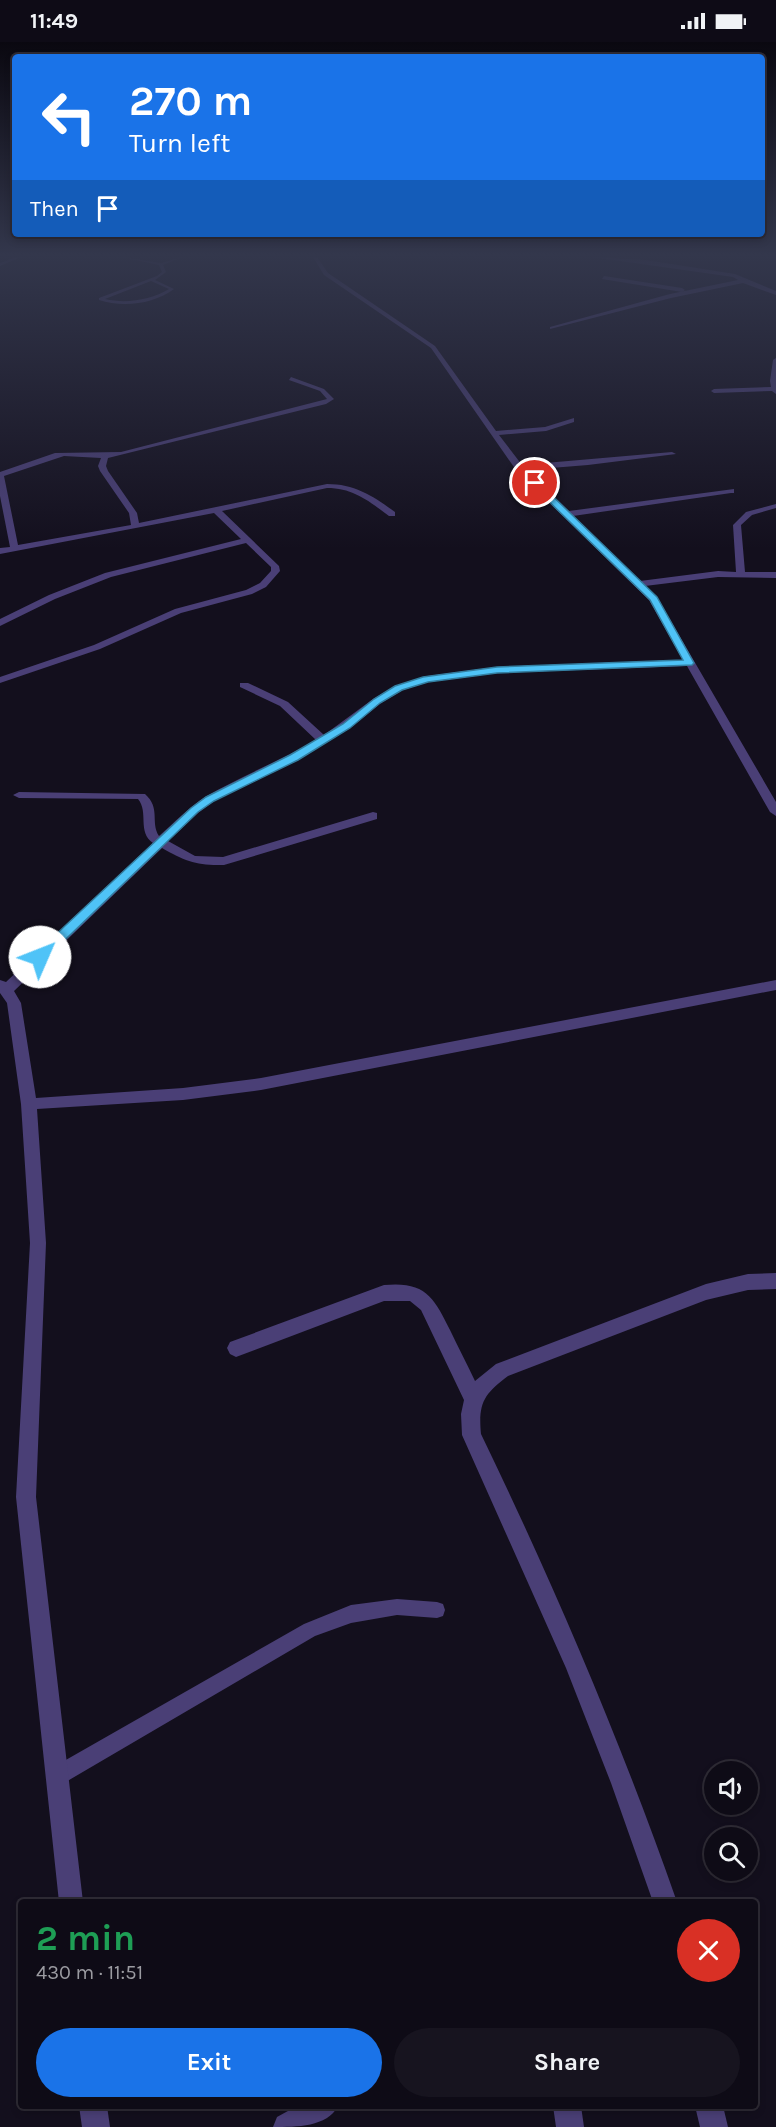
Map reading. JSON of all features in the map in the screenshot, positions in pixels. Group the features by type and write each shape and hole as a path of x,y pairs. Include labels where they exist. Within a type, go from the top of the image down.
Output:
{"street":[{"path":"439,354 519,468 654,598 776,812"},
{"path":"714,391 775,391 773,381 776,360"},
{"path":"15,549 0,476 33,460 49,456 76,453 105,456 245,423 331,399 322,390 291,379"},
{"path":"493,433 546,429 571,420"},
{"path":"519,468 588,464 672,454"},
{"path":"105,456 102,466 104,471 134,513 135,526"},
{"path":"0,551 339,485 356,488 392,514"},
{"path":"567,514 732,491"},
{"path":"741,574 738,525 749,513 776,506"},
{"path":"0,680 97,647 178,611 249,592 263,585 276,571 275,566 216,510"},
{"path":"0,623 52,597 108,575 248,540"},
{"path":"639,584 718,574 776,575"},
{"path":"70,1899 26,1497 38,1244 29,1104 14,1003 3,988 180,821 210,799 294,758 399,688 427,679 497,670 689,663"},
{"path":"244,685 284,704 323,740"},
{"path":"19,795 141,796 148,801 150,833 158,842 191,859 204,862 224,861 373,816"},
{"path":"29,1104 183,1094 261,1084 776,985"},
{"path":"663,1899 635,1814 534,1565 472,1436 469,1415 473,1398 485,1382 513,1366 706,1292 748,1282 776,1281"},
{"path":"236,1348 384,1293 400,1291 413,1293 423,1299 432,1311 473,1398"},
{"path":"93,2109 96,2127"},
{"path":"287,2127 319,2109"},
{"path":"567,2109 570,2127"},
{"path":"710,2109 714,2127"}],"lane":[{"path":"57,1776 310,1630 351,1614 397,1607 437,1610"}],"route":[{"path":"40,957 194,810 210,799 294,758 346,726 377,701 399,688 427,679 460,673 689,663 654,598 535,483"}]}
